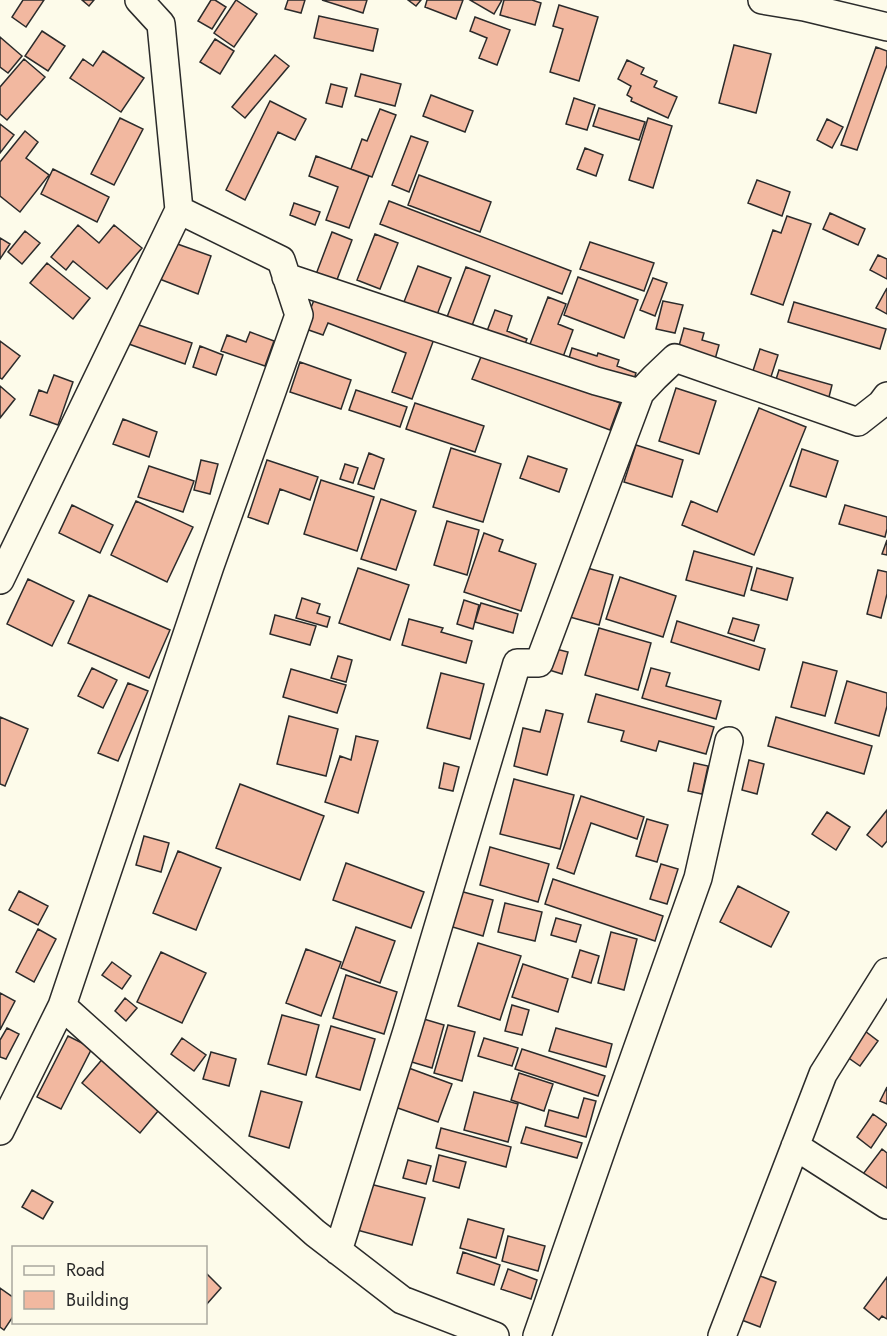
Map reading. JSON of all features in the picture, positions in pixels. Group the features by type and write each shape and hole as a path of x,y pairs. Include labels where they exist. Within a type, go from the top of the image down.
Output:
{"street":[{"path":"0,580 179,210 161,24 139,0"},
{"path":"762,0 804,7 887,27"},
{"path":"0,1131 62,1006 210,566 299,315 281,260 179,210"},
{"path":"286,277 596,381 640,393"},
{"path":"338,1251 407,1031 517,663 539,663 640,393 675,358 858,422 881,404 887,396"},
{"path":"537,1336 698,878 729,741"},
{"path":"723,1336 823,1074 887,972"},
{"path":"62,1006 315,1233 338,1251 402,1299 495,1336"},
{"path":"795,1146 887,1205"}],"building":[{"path":"23,0 44,0 26,27 12,17"},
{"path":"82,0 94,0 89,6"},
{"path":"211,0 226,7 212,29 198,21"},
{"path":"236,0 257,14 234,47 214,33"},
{"path":"288,0 305,0 301,13 285,9"},
{"path":"322,0 367,0 363,13"},
{"path":"408,0 421,0 416,6"},
{"path":"427,0 463,0 456,19 425,7"},
{"path":"470,0 502,0 494,14"},
{"path":"504,0 532,0 541,3 535,25 500,15"},
{"path":"559,5 598,17 579,81 550,72 563,29 553,26"},
{"path":"319,16 378,29 373,51 314,38"},
{"path":"475,17 510,30 497,65 479,58 487,38 470,31"},
{"path":"42,31 65,46 48,71 25,56"},
{"path":"0,37 22,56 8,73 0,67"},
{"path":"215,39 234,51 220,74 200,62"},
{"path":"734,45 771,54 756,113 719,103"},
{"path":"876,47 887,51 887,65 857,150 841,145"},
{"path":"103,51 144,78 121,112 70,78 83,59 93,66"},
{"path":"275,55 289,66 245,118 232,107"},
{"path":"24,59 45,77 7,120 0,114 0,87"},
{"path":"627,60 644,68 641,74 657,81 654,87 677,97 668,118 631,101 632,98 627,95 631,86 618,79"},
{"path":"361,74 401,84 395,106 355,96"},
{"path":"331,84 347,88 342,107 326,103"},
{"path":"431,95 473,111 465,132 423,116"},
{"path":"574,98 595,105 587,130 566,124"},
{"path":"270,101 306,119 295,140 278,132 245,200 226,190"},
{"path":"599,108 645,122 639,140 593,126"},
{"path":"380,109 396,115 372,177 351,169 362,139 367,141"},
{"path":"120,118 143,129 114,185 91,174"},
{"path":"648,118 672,126 653,188 629,180"},
{"path":"827,119 843,127 832,148 817,140"},
{"path":"0,124 14,135 0,153"},
{"path":"25,131 38,142 26,158 49,175 20,212 0,196 0,162"},
{"path":"411,136 428,142 409,192 392,185"},
{"path":"585,148 603,155 596,176 577,169"},
{"path":"316,156 369,176 349,228 326,220 338,187 309,176"},
{"path":"53,169 109,197 97,222 41,194"},
{"path":"419,175 491,202 480,232 408,205"},
{"path":"757,180 790,192 782,216 748,203"},
{"path":"389,201 571,271 562,294 380,224"},
{"path":"294,203 320,212 315,225 290,215"},
{"path":"830,213 865,229 858,245 823,229"},
{"path":"787,216 811,224 783,305 751,294 773,230 781,233"},
{"path":"78,225 99,243 114,225 142,248 107,289 73,261 66,270 51,257"},
{"path":"25,231 40,243 22,264 8,252"},
{"path":"332,232 352,240 335,285 315,277"},
{"path":"375,234 398,243 380,289 357,280"},
{"path":"0,238 10,244 0,259"},
{"path":"169,241 211,256 198,294 157,278"},
{"path":"590,242 654,263 644,291 580,269"},
{"path":"878,255 887,259 887,279 870,270"},
{"path":"47,263 90,298 73,319 30,283"},
{"path":"418,266 451,278 435,320 402,307"},
{"path":"466,267 490,276 469,334 444,325"},
{"path":"578,277 638,300 624,338 564,315"},
{"path":"653,278 667,283 655,316 640,310"},
{"path":"887,288 887,314 876,308"},
{"path":"316,295 434,339 412,399 392,392 406,353 328,323 323,335 303,328"},
{"path":"548,297 566,304 558,324 573,330 560,365 527,352"},
{"path":"663,301 683,305 675,333 656,329"},
{"path":"794,302 886,329 880,349 788,322"},
{"path":"495,310 512,316 507,331 527,339 521,353 484,339"},
{"path":"133,323 192,343 185,364 126,343"},
{"path":"684,328 704,333 702,340 719,345 714,363 677,353"},
{"path":"250,332 274,341 265,366 221,351 227,335 246,342"},
{"path":"0,341 20,356 2,379 0,378"},
{"path":"200,346 223,355 216,375 193,367"},
{"path":"572,348 619,360 617,366 636,373 631,389 566,368"},
{"path":"760,349 778,355 768,386 750,380"},
{"path":"483,352 620,403 610,430 472,379"},
{"path":"300,362 351,380 341,409 290,392"},
{"path":"779,370 832,385 827,405 773,389"},
{"path":"54,375 73,382 58,425 30,415 39,390 47,393"},
{"path":"0,386 15,399 0,418"},
{"path":"676,388 716,401 699,454 659,441"},
{"path":"356,390 407,407 400,427 349,410"},
{"path":"415,403 484,426 475,452 406,429"},
{"path":"759,408 806,427 754,555 682,525 691,501 717,512"},
{"path":"123,419 157,432 149,457 113,444"},
{"path":"636,445 683,460 672,497 624,482"},
{"path":"451,448 501,464 483,522 433,507"},
{"path":"802,449 838,461 826,497 790,486"},
{"path":"369,453 384,459 374,489 358,484"},
{"path":"528,456 567,469 559,492 520,478"},
{"path":"201,460 218,464 210,494 194,490"},
{"path":"267,460 318,477 310,500 280,489 268,524 248,517"},
{"path":"345,464 358,468 353,483 340,479"},
{"path":"149,466 194,481 183,512 138,497"},
{"path":"321,480 374,497 357,551 304,534"},
{"path":"381,499 416,511 396,570 361,559"},
{"path":"136,501 193,527 167,582 111,555"},
{"path":"72,505 113,525 100,553 59,533"},
{"path":"845,505 887,517 885,537 839,524"},
{"path":"447,521 479,530 467,575 434,565"},
{"path":"484,533 503,540 499,551 536,564 521,611 464,592"},
{"path":"887,540 887,555 882,554"},
{"path":"694,551 752,567 744,596 686,580"},
{"path":"580,566 613,575 599,625 566,616"},
{"path":"358,568 409,585 390,640 339,623"},
{"path":"757,568 793,578 787,600 751,590"},
{"path":"878,570 887,572 887,594 881,618 867,614"},
{"path":"620,577 676,596 663,637 606,619"},
{"path":"28,579 74,601 52,646 7,624"},
{"path":"89,595 170,630 149,678 68,643"},
{"path":"302,598 320,604 317,613 330,617 327,627 296,618"},
{"path":"464,600 479,605 473,629 457,624"},
{"path":"481,603 518,614 513,633 475,622"},
{"path":"275,615 316,626 310,645 270,634"},
{"path":"733,618 759,625 754,641 728,633"},
{"path":"409,619 443,628 441,632 472,641 466,663 402,645"},
{"path":"677,621 765,649 759,670 671,642"},
{"path":"599,628 651,643 638,690 585,675"},
{"path":"552,648 568,652 562,674 546,669"},
{"path":"338,656 352,660 346,682 331,678"},
{"path":"803,662 837,671 825,716 791,707"},
{"path":"92,668 117,680 103,708 78,696"},
{"path":"651,668 670,673 666,686 721,701 716,719 642,698"},
{"path":"291,669 346,685 337,713 283,697"},
{"path":"441,673 484,684 470,739 427,728"},
{"path":"847,681 887,693 887,706 879,736 835,723"},
{"path":"128,683 148,691 118,761 98,753"},
{"path":"596,694 714,727 706,754 659,741 656,751 621,741 624,731 588,722"},
{"path":"546,710 563,714 547,775 514,766 523,728 540,732"},
{"path":"289,716 338,729 326,776 277,764"},
{"path":"0,717 28,729 5,786 0,784"},
{"path":"776,717 872,746 864,774 768,746"},
{"path":"356,736 378,741 358,813 325,802 340,756 351,760"},
{"path":"749,760 764,764 757,794 742,790"},
{"path":"444,763 459,767 453,791 439,788"},
{"path":"694,763 708,766 702,794 688,791"},
{"path":"514,779 574,795 560,849 500,834"},
{"path":"240,784 324,816 300,880 216,848"},
{"path":"581,796 644,817 637,839 591,823 574,874 557,868"},
{"path":"887,810 887,841 882,847 867,835"},
{"path":"827,812 850,827 836,850 812,834"},
{"path":"647,819 668,825 657,862 636,856"},
{"path":"144,836 169,843 161,872 136,865"},
{"path":"490,847 549,864 538,902 480,885"},
{"path":"178,851 221,868 196,930 153,913"},
{"path":"346,863 424,892 411,928 333,900"},
{"path":"661,864 678,869 667,904 650,899"},
{"path":"553,879 663,916 655,941 545,904"},
{"path":"738,886 789,912 771,947 720,922"},
{"path":"456,890 493,900 483,936 446,925"},
{"path":"19,891 48,906 38,925 9,910"},
{"path":"505,903 542,912 535,941 498,932"},
{"path":"556,918 581,925 576,942 551,935"},
{"path":"356,927 395,941 380,983 341,968"},
{"path":"38,929 56,939 34,982 16,972"},
{"path":"611,932 637,939 624,990 598,983"},
{"path":"478,943 521,956 500,1020 458,1006"},
{"path":"306,949 341,962 321,1016 286,1003"},
{"path":"580,950 599,956 591,983 572,977"},
{"path":"161,952 206,973 182,1023 137,1002"},
{"path":"112,962 131,976 122,989 102,975"},
{"path":"523,964 568,979 558,1012 512,997"},
{"path":"346,975 397,992 384,1034 333,1018"},
{"path":"0,993 15,1001 0,1030"},
{"path":"125,998 137,1008 126,1021 115,1011"},
{"path":"512,1005 529,1010 522,1035 505,1031"},
{"path":"282,1015 319,1025 306,1075 268,1064"},
{"path":"417,1017 444,1025 432,1068 405,1060"},
{"path":"448,1025 475,1032 462,1081 434,1073"},
{"path":"331,1026 375,1039 360,1090 316,1077"},
{"path":"7,1028 19,1034 6,1059 0,1057 0,1040"},
{"path":"556,1028 612,1044 606,1067 549,1051"},
{"path":"861,1028 878,1041 860,1066 843,1054"},
{"path":"68,1036 92,1048 61,1109 37,1097"},
{"path":"182,1038 206,1055 194,1071 171,1054"},
{"path":"484,1038 518,1048 512,1066 478,1056"},
{"path":"522,1049 605,1076 598,1096 515,1069"},
{"path":"211,1052 236,1059 229,1086 203,1079"},
{"path":"105,1056 163,1105 140,1133 82,1083"},
{"path":"406,1067 452,1084 438,1122 392,1106"},
{"path":"519,1073 553,1084 544,1111 511,1100"},
{"path":"887,1087 887,1104 880,1101"},
{"path":"261,1091 302,1102 289,1148 249,1136"},
{"path":"474,1092 518,1104 508,1142 464,1130"},
{"path":"584,1098 596,1101 586,1137 545,1126 549,1110 578,1118"},
{"path":"873,1114 887,1124 871,1148 857,1137"},
{"path":"526,1127 582,1143 577,1158 521,1143"},
{"path":"441,1128 511,1147 506,1167 436,1148"},
{"path":"882,1149 887,1153 887,1192 863,1174"},
{"path":"439,1155 466,1162 459,1188 433,1181"},
{"path":"408,1160 431,1166 426,1184 403,1178"},
{"path":"370,1184 425,1198 412,1245 357,1230"},
{"path":"32,1190 53,1202 43,1219 22,1207"},
{"path":"468,1219 504,1229 496,1258 460,1248"},
{"path":"508,1236 545,1246 538,1271 502,1261"},
{"path":"463,1252 500,1265 494,1285 457,1273"},
{"path":"508,1269 537,1280 531,1299 501,1289"},
{"path":"207,1274 221,1288 207,1304"},
{"path":"755,1274 776,1282 760,1327 739,1319"},
{"path":"887,1277 887,1319 882,1316 879,1320 864,1308"},
{"path":"0,1288 12,1297 12,1318 4,1330 0,1327"}]}
